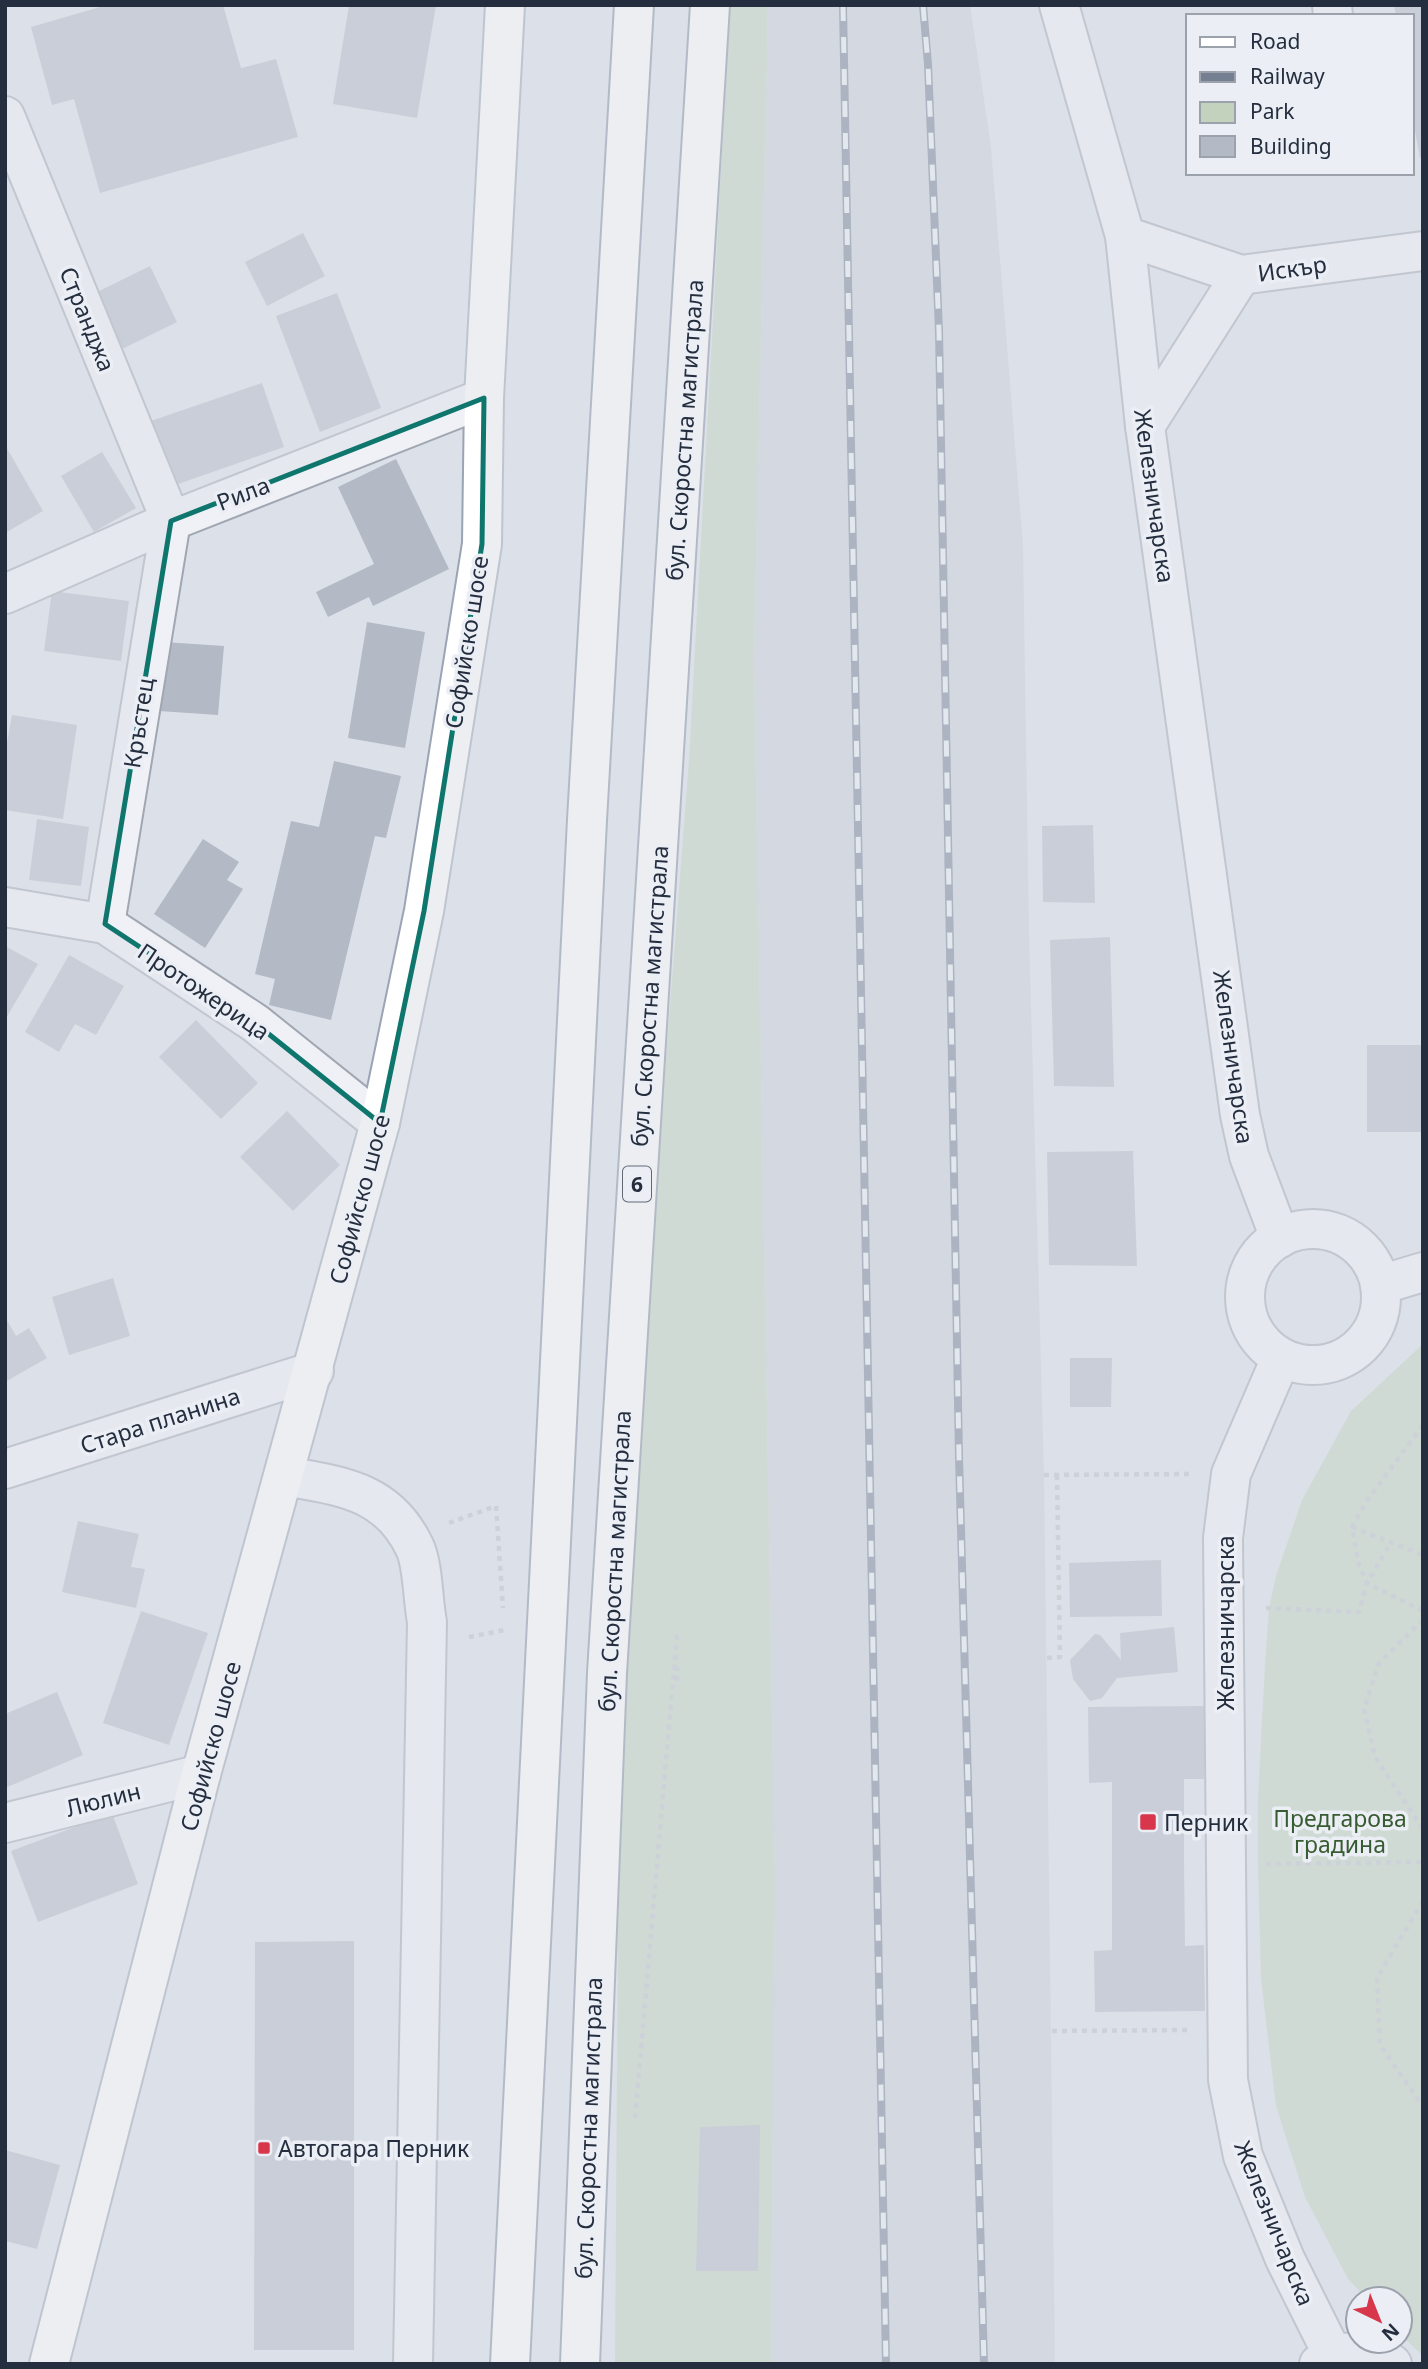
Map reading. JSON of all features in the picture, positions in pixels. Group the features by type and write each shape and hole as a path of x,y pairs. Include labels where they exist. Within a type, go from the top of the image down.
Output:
{"main road":[{"name":"Софийско шосе","path":"49,2364 201,1774 314,1371 380,1123 424,911 482,544 484,398 505,5"},
{"path":"510,2364 587,820 634,5"},
{"name":"бул. Скоростна магистрала","path":"580,2364 607,1673 709,5"}],"street":[{"name":"Железничарска","path":"1059,5 1125,236 1145,426 1240,1115 1249,1156 1280,1238"},
{"name":"Странджа","path":"5,116 171,521"},
{"name":"Искър","path":"1125,236 1241,275 1423,251"},
{"path":"1145,426 1241,275"},
{"name":"Рила","path":"5,594 171,521 484,398"},
{"name":"Кръстец","path":"105,924 171,521"},
{"name":"Протожерица","path":"5,907 105,924 256,1023 380,1123"},
{"path":"1311,1229 1342,1236 1367,1255 1380,1285 1381,1304 1377,1322 1367,1339 1337,1362 1318,1365 1299,1364 1266,1348 1255,1333 1245,1299 1247,1280 1254,1264 1280,1238 1311,1229"},
{"path":"1380,1285 1423,1272"},
{"name":"Железничарска","path":"1282,1358 1231,1474 1223,1538 1228,2080 1243,2156 1326,2360"},
{"name":"Стара планина","path":"5,1469 314,1371"},
{"path":"285,1476 347,1488 391,1510 416,1549 426,1622 413,2364"},
{"name":"Люлин","path":"5,1823 201,1774"},
{"path":"1326,2360 1367,2352 1392,2364"}],"path":[{"path":"1423,1425 1366,1502 1352,1527 1358,1562 1367,1583 1423,1611"},
{"path":"1044,1475 1231,1474"},
{"path":"1047,1658 1060,1657 1057,1475"},
{"path":"409,1539 496,1506 505,1630"},
{"path":"1352,1527 1423,1555"},
{"path":"1224,1608 1359,1612 1367,1583 1391,1542"},
{"path":"1423,1620 1379,1663 1364,1709 1375,1757 1423,1829"},
{"path":"634,2130 677,1635 677,1681"},
{"path":"1224,1865 1423,1862"},
{"path":"1423,1901 1377,1978 1380,2045 1423,2107"},
{"path":"1052,2031 1227,2029"}],"highlighted area":[{"path":"484,398 482,544 424,911 380,1123 255,1023 105,924 171,521"}],"shaded area":[{"path":"768,5 970,5 991,147 1023,545 1029,933 1044,1475 1055,2364 771,2364 775,1881 754,660"}],"green space":[{"path":"730,5 768,5 754,660 775,1881 771,2364 615,2364 619,1791 643,1358 689,760"},
{"name":"Предгарова градина","path":"1423,1344 1423,2356 1414,2347 1414,2285 1354,2285 1305,2197 1276,2106 1261,1979 1258,1798 1269,1608 1276,1576 1302,1500 1351,1411"}],"building":[{"path":"107,5 223,5 241,68 276,59 298,137 100,193 74,99 52,105 31,27"},
{"path":"349,5 436,5 417,118 333,104"},
{"path":"1394,5 1423,5 1423,158 1420,158 1414,126 1414,14 1396,14"},
{"path":"303,233 325,276 267,306 245,262"},
{"path":"150,266 177,322 112,354 85,298"},
{"path":"337,293 381,408 320,432 276,316"},
{"path":"262,383 284,447 164,489 142,424"},
{"path":"5,445 43,511 5,533"},
{"path":"102,452 136,508 94,532 61,476"},
{"path":"396,459 449,569 373,606 369,597 328,617 316,592 374,564 338,487"},
{"path":"52,591 129,601 121,661 44,651"},
{"path":"367,622 425,632 405,748 348,738"},
{"path":"164,642 224,646 218,715 159,711"},
{"path":"12,715 77,725 63,819 5,810 5,754"},
{"path":"334,761 401,776 386,838 375,836 331,1020 269,1005 275,979 255,974 291,821 319,827"},
{"path":"37,819 89,827 81,886 29,880"},
{"path":"1093,825 1095,903 1043,902 1042,826"},
{"path":"203,839 239,862 227,880 243,889 205,948 154,914"},
{"path":"1110,937 1114,1087 1054,1086 1050,940"},
{"path":"5,946 38,964 5,1020"},
{"path":"69,955 124,986 96,1035 75,1024 59,1052 25,1032"},
{"path":"196,1020 258,1083 221,1119 159,1057"},
{"path":"1367,1045 1423,1045 1423,1132 1367,1132"},
{"path":"287,1111 340,1165 293,1211 240,1157"},
{"path":"1133,1151 1137,1266 1049,1265 1047,1152"},
{"path":"113,1278 130,1336 69,1355 52,1297"},
{"path":"5,1317 16,1336 29,1328 47,1358 5,1382"},
{"path":"1070,1358 1112,1358 1111,1407 1070,1407"},
{"path":"78,1521 139,1534 131,1567 145,1569 136,1608 62,1592"},
{"path":"1161,1560 1162,1616 1070,1617 1069,1563"},
{"path":"141,1611 208,1633 169,1745 103,1723"},
{"path":"1174,1627 1178,1672 1117,1678 1102,1698 1090,1701 1073,1679 1070,1660 1095,1634 1100,1635 1121,1660 1120,1633"},
{"path":"57,1692 83,1755 5,1788 5,1714"},
{"name":"Перник","path":"1204,1706 1204,1779 1184,1779 1184,1862 1185,1946 1204,1945 1205,2011 1095,2012 1094,1951 1112,1950 1112,1782 1089,1783 1088,1707"},
{"path":"112,1813 138,1884 38,1922 11,1851"},
{"path":"354,1941 354,2350 254,2350 255,1942"},
{"path":"760,2125 758,2271 696,2271 700,2127"},
{"path":"5,2150 60,2165 37,2249 5,2241"}],"railway":[{"path":"843,5 886,2364"},
{"path":"923,5 928,64 939,331 959,1457 984,2364"}],"place":[{"name":"Перник","path":"1148,1822"},
{"name":"Автогара Перник","path":"264,2148"}]}
